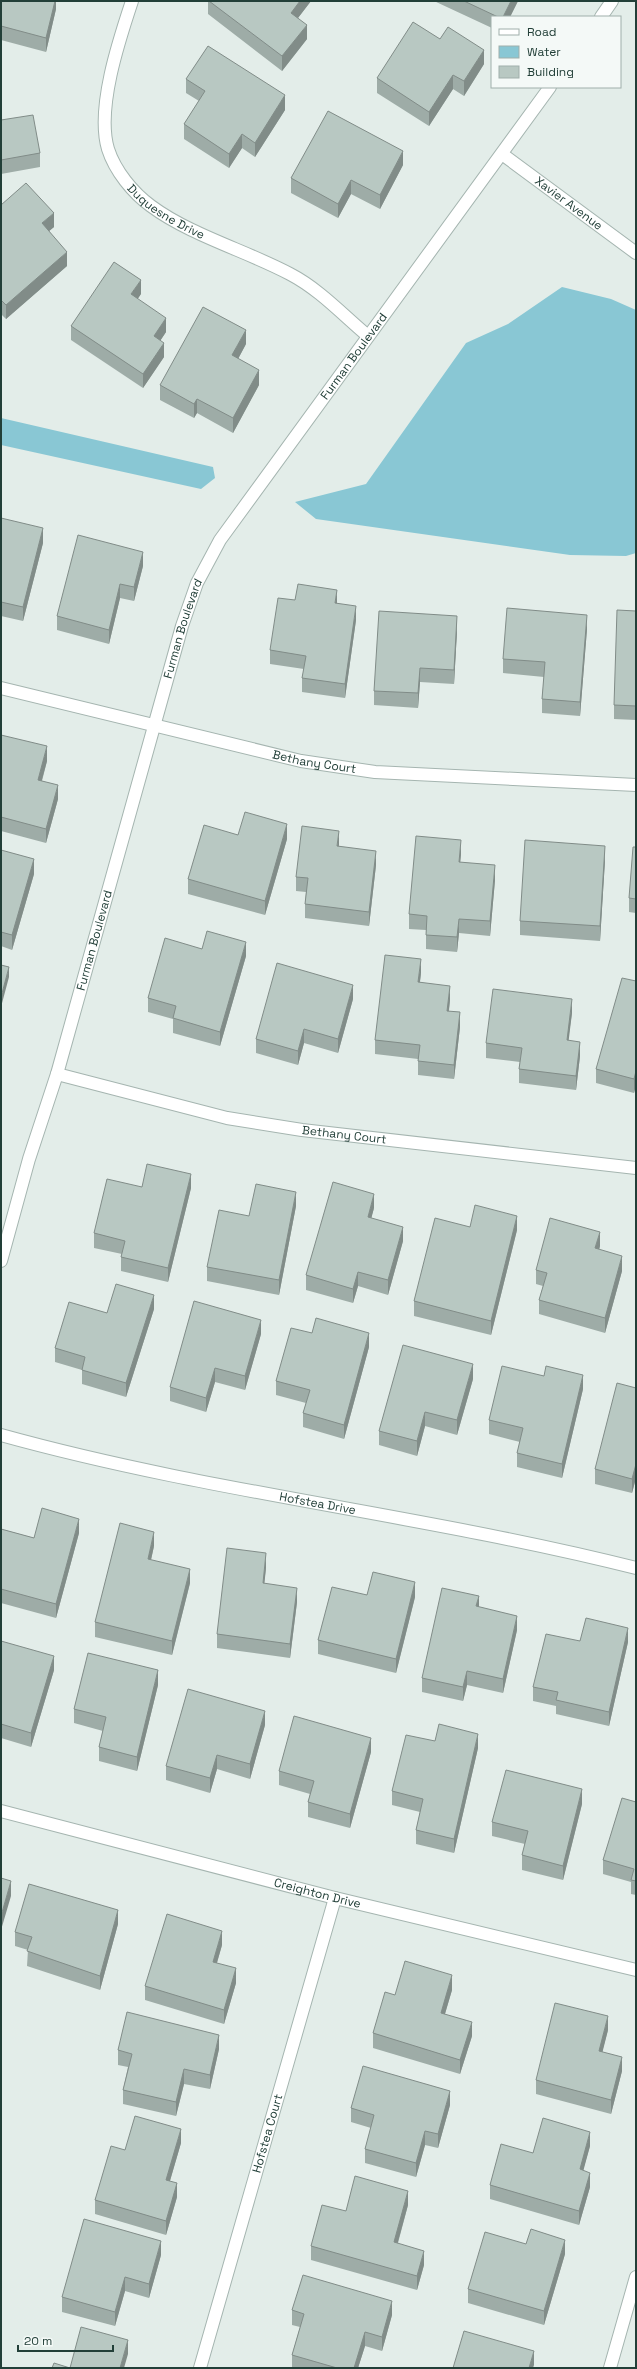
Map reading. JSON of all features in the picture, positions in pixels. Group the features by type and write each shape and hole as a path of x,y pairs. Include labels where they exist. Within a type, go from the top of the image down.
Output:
{"street":[{"name":"Duquesne Drive","path":"132,1 110,77 105,111 108,148 125,181 157,209 187,226 291,274 322,296 368,336"},
{"path":"602,16 612,1"},
{"name":"Furman Boulevard","path":"1,1261 29,1159 57,1074 153,726 182,626 197,583 220,540 549,88"},
{"name":"Xavier Avenue","path":"502,154 636,253"},
{"name":"Bethany Court","path":"1,688 301,761 375,772 636,785"},
{"name":"Bethany Court","path":"57,1074 227,1118 302,1130 636,1168"},
{"name":"Hofstea Drive","path":"1,1435 59,1452 171,1477 472,1532 577,1553 636,1568"},
{"name":"Creighton Drive","path":"1,1811 335,1898 636,1970"},
{"name":"Hofstea Court","path":"200,2368 335,1898"},
{"path":"610,2368 636,2277"}],"water":[{"path":"562,287 611,299 636,310 636,553 626,556 570,555 316,519 295,502 366,484 466,343 508,324"},
{"path":"1,418 213,467 215,478 201,489 1,445"}],"building":[{"path":"1,1 55,1 46,38 1,26"},
{"path":"209,1 300,1 291,13 307,25 282,56"},
{"path":"464,1 511,1 504,16 496,16"},
{"path":"413,22 440,39 448,27 484,50 464,81 453,75 429,112 377,78"},
{"path":"208,46 285,95 255,143 242,134 229,154 184,124 205,91 186,79"},
{"path":"328,111 403,151 380,195 351,180 338,204 291,178"},
{"path":"33,115 40,153 1,160 1,120"},
{"path":"26,183 54,213 42,223 67,252 6,305 1,300 1,205"},
{"path":"114,262 141,280 131,294 166,318 154,336 164,343 143,374 71,326"},
{"path":"203,307 246,330 232,355 259,370 233,418 197,399 194,404 160,385"},
{"path":"1,518 43,528 23,607 1,602"},
{"path":"78,535 143,552 134,587 120,584 109,630 57,616"},
{"path":"298,584 337,590 335,603 356,606 345,684 302,678 306,656 270,650 278,598 295,600"},
{"path":"507,608 587,615 580,702 542,699 545,662 503,659"},
{"path":"617,610 636,611 636,706 614,705"},
{"path":"379,611 457,616 454,670 420,668 418,693 374,691"},
{"path":"1,735 47,746 38,780 58,785 46,829 1,817"},
{"path":"245,812 287,824 265,901 188,879 204,825 238,835"},
{"path":"302,826 339,831 337,846 376,851 369,912 305,904 308,878 296,877"},
{"path":"416,836 461,840 459,862 495,865 490,921 459,919 457,937 426,935 427,916 409,914"},
{"path":"525,840 605,846 600,926 520,921"},
{"path":"633,847 636,847 636,899 629,898"},
{"path":"1,850 34,859 12,935 1,932"},
{"path":"207,931 246,942 220,1032 173,1018 176,1006 148,998 165,938 202,949"},
{"path":"385,955 421,959 418,982 450,986 447,1011 460,1012 454,1065 418,1061 420,1045 375,1040"},
{"path":"277,963 353,985 338,1039 304,1029 298,1051 256,1039"},
{"path":"1,965 9,967 1,997"},
{"path":"622,978 636,981 636,1071 634,1079 596,1069"},
{"path":"493,989 572,999 567,1040 580,1042 576,1076 519,1069 522,1048 486,1043"},
{"path":"147,1164 191,1174 168,1268 121,1257 125,1241 94,1233 107,1179 142,1187"},
{"path":"333,1182 374,1194 368,1217 403,1227 388,1280 358,1272 353,1289 306,1275"},
{"path":"256,1184 296,1192 279,1280 207,1267 219,1210 249,1216"},
{"path":"475,1205 517,1216 491,1321 414,1301 435,1218 470,1227"},
{"path":"550,1218 600,1232 595,1248 622,1256 605,1318 539,1300 547,1273 536,1270"},
{"path":"116,1284 154,1295 126,1383 82,1370 85,1357 55,1348 69,1302 107,1313"},
{"path":"194,1301 261,1320 245,1376 215,1368 206,1398 170,1387"},
{"path":"316,1318 369,1333 344,1425 303,1413 310,1390 276,1381 291,1328 312,1333"},
{"path":"403,1345 473,1364 457,1420 425,1412 417,1441 379,1431"},
{"path":"502,1366 544,1376 546,1366 583,1375 562,1464 517,1453 523,1428 489,1420"},
{"path":"617,1383 636,1388 636,1464 632,1479 595,1469"},
{"path":"42,1508 79,1519 56,1604 1,1589 1,1529 34,1538"},
{"path":"120,1523 154,1532 148,1559 190,1569 172,1641 95,1622"},
{"path":"227,1548 266,1553 263,1583 297,1588 290,1644 217,1634"},
{"path":"373,1572 415,1582 396,1659 318,1640 332,1587 367,1595"},
{"path":"442,1588 479,1596 476,1606 517,1616 503,1679 467,1671 463,1687 422,1678"},
{"path":"586,1618 628,1628 609,1712 556,1700 558,1692 533,1687 546,1634 580,1641"},
{"path":"1,1641 54,1656 31,1733 1,1724"},
{"path":"88,1653 158,1670 137,1757 99,1747 106,1717 74,1709"},
{"path":"188,1689 265,1711 250,1764 217,1755 210,1778 166,1766"},
{"path":"294,1716 371,1738 350,1814 308,1802 314,1781 279,1771"},
{"path":"439,1724 478,1734 454,1839 416,1830 423,1799 392,1791 406,1735 435,1741"},
{"path":"506,1770 582,1789 563,1866 522,1855 528,1831 492,1822"},
{"path":"622,1798 636,1802 636,1881 631,1880 634,1869 603,1860"},
{"path":"1,1878 11,1881 1,1916"},
{"path":"29,1884 118,1910 100,1976 27,1951 32,1937 15,1932"},
{"path":"167,1914 222,1931 213,1962 236,1968 224,2010 145,1986"},
{"path":"405,1961 452,1975 441,2013 472,2022 460,2060 373,2033 385,1992 395,1995"},
{"path":"555,2003 608,2016 599,2051 622,2057 611,2100 536,2080"},
{"path":"127,2012 219,2035 210,2075 184,2069 176,2102 123,2090 132,2054 118,2050"},
{"path":"363,2066 450,2091 438,2134 425,2131 416,2163 365,2149 374,2115 351,2108"},
{"path":"135,2116 181,2129 166,2180 177,2183 166,2221 95,2200 111,2146 125,2150"},
{"path":"543,2118 590,2132 580,2169 590,2173 579,2211 490,2185 501,2144 533,2153"},
{"path":"355,2176 408,2191 394,2242 424,2251 417,2276 311,2246 322,2205 346,2211"},
{"path":"84,2219 161,2241 149,2284 125,2277 115,2312 62,2297"},
{"path":"531,2229 565,2240 544,2311 468,2289 485,2232 526,2244"},
{"path":"303,2275 392,2301 382,2337 365,2332 354,2368 337,2368 292,2355 304,2314 292,2310"},
{"path":"81,2327 128,2340 120,2368 70,2368"},
{"path":"464,2331 534,2351 529,2368 453,2368"},
{"path":"54,2363 70,2368 52,2368"}]}
